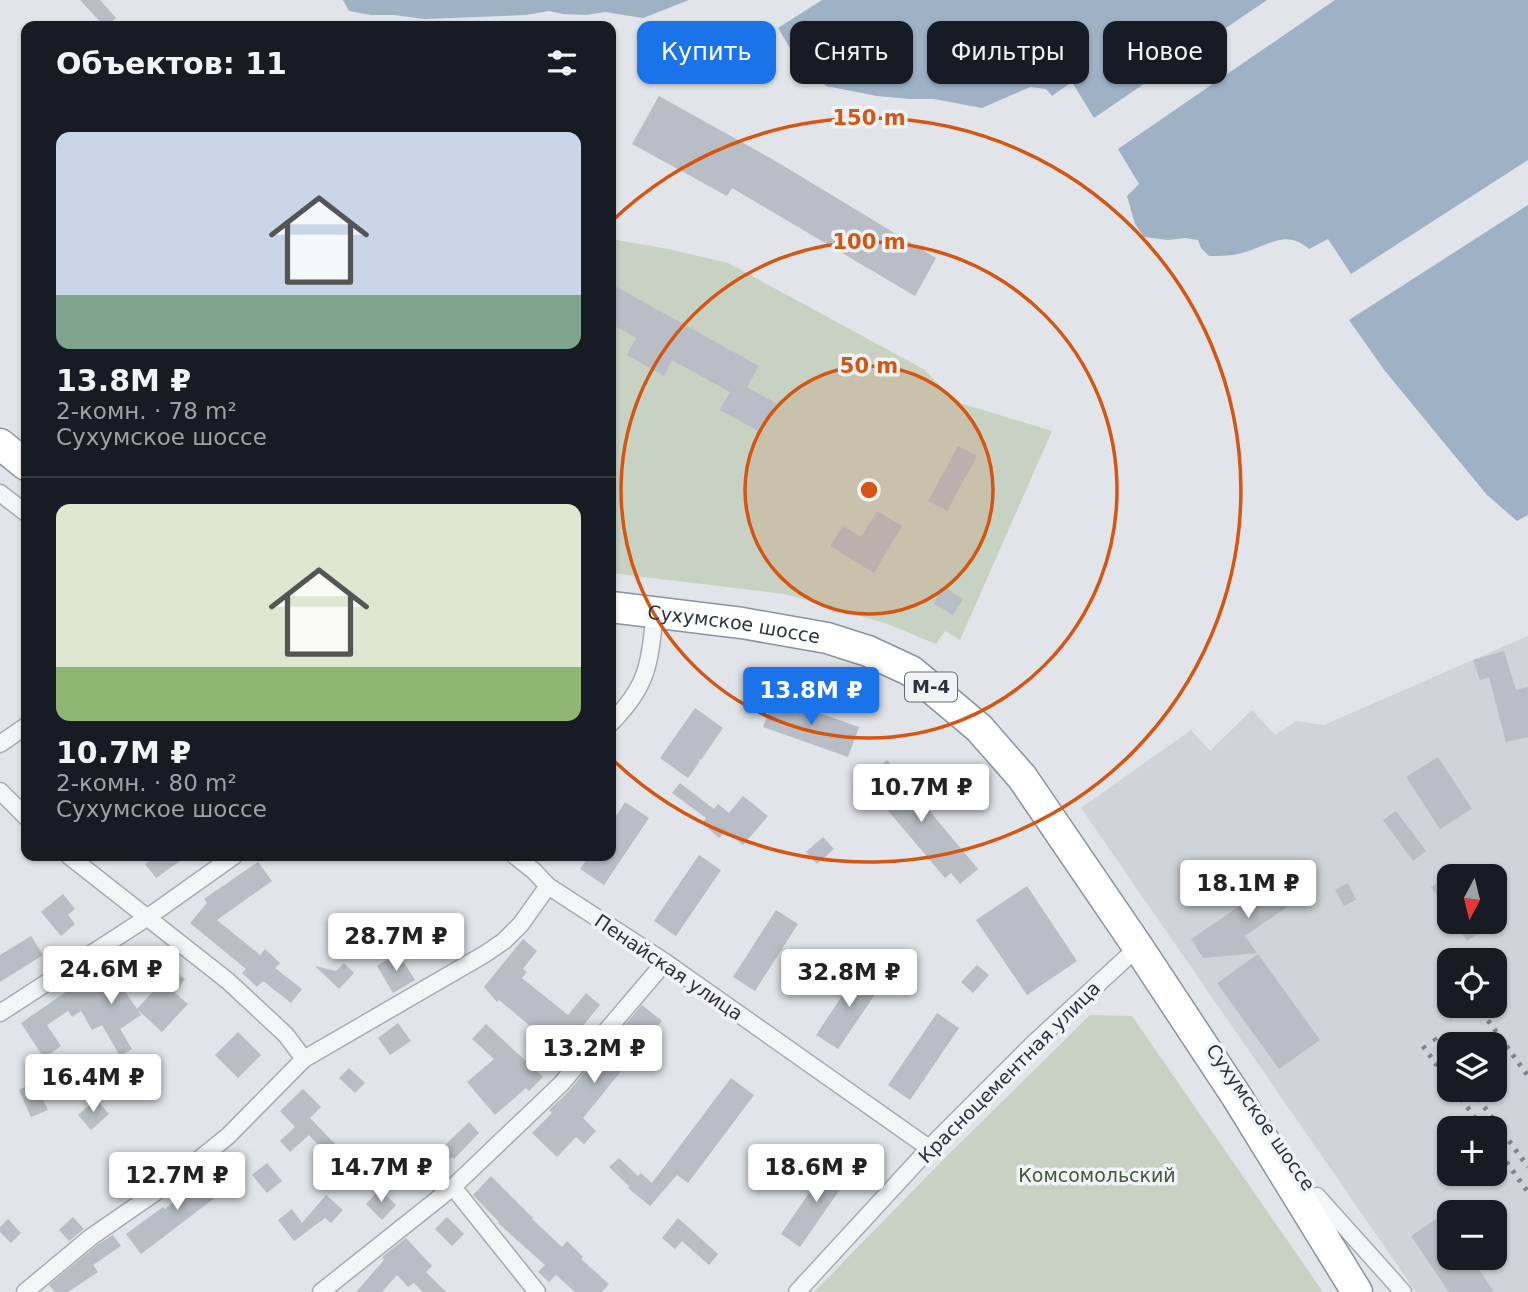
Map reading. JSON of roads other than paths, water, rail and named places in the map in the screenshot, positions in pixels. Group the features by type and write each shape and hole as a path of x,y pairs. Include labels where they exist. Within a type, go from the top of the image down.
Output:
{"highway":[{"path":"0,444 21,462"},
{"name":"Сухумское шоссе","path":"616,608 742,623 827,638 868,651 911,671 979,728 1022,777 1138,947 1237,1097 1357,1292"},
{"name":"Сухумское шоссе","path":"1138,947 1245,1090 1317,1196 1376,1292"}],"street":[{"path":"0,493 21,509"},
{"path":"616,718 641,686 650,661 655,612"},
{"path":"0,744 21,729"},
{"path":"0,791 21,812"},
{"path":"75,861 228,981 286,1035 304,1059"},
{"path":"0,1013 148,917 227,861"},
{"name":"Пенайская улица","path":"521,861 548,886 665,962 929,1148"},
{"path":"534,871 539,861"},
{"path":"25,1292 91,1237 175,1179 228,1136 304,1059 504,941 521,924 548,886"},
{"name":"Красноцементная улица","path":"797,1292 929,1148 1032,1044 1138,947"},
{"path":"321,1292 453,1187 561,1084 665,962"},
{"path":"453,1187 537,1292"},
{"path":"1317,1196 1403,1292"}],"water":[{"path":"343,0 689,0 643,18 605,12 586,15 549,11 526,15 424,19 349,11"},
{"path":"822,0 1267,0 1227,27 1227,21 1103,21 1103,84 1144,84 1094,118 1073,84 1089,84 1089,21 927,21 927,84 1069,84 1052,96 1046,89 1030,87 982,108 934,99 877,96 824,84 913,84 913,21 790,21 790,48 778,28"},
{"path":"1335,0 1528,0 1528,160 1351,274 1328,239 1309,249 1300,243 1284,239 1238,254 1209,256 1198,240 1144,237 1135,224 1127,196 1139,184 1118,149 1213,84 1227,84 1227,74"},
{"path":"1528,205 1528,515 1517,521 1487,495 1385,371 1349,320"}],"railway":[{"path":"1486,1018 1528,1076"},
{"path":"1434,1038 1437,1042"},
{"path":"1423,1046 1437,1065"},
{"path":"1464,1102 1474,1116"},
{"path":"1481,1102 1528,1167"},
{"path":"1507,1163 1528,1192"}],"park label":[{"name":"Комсомольский","path":"1097,1175"}]}
